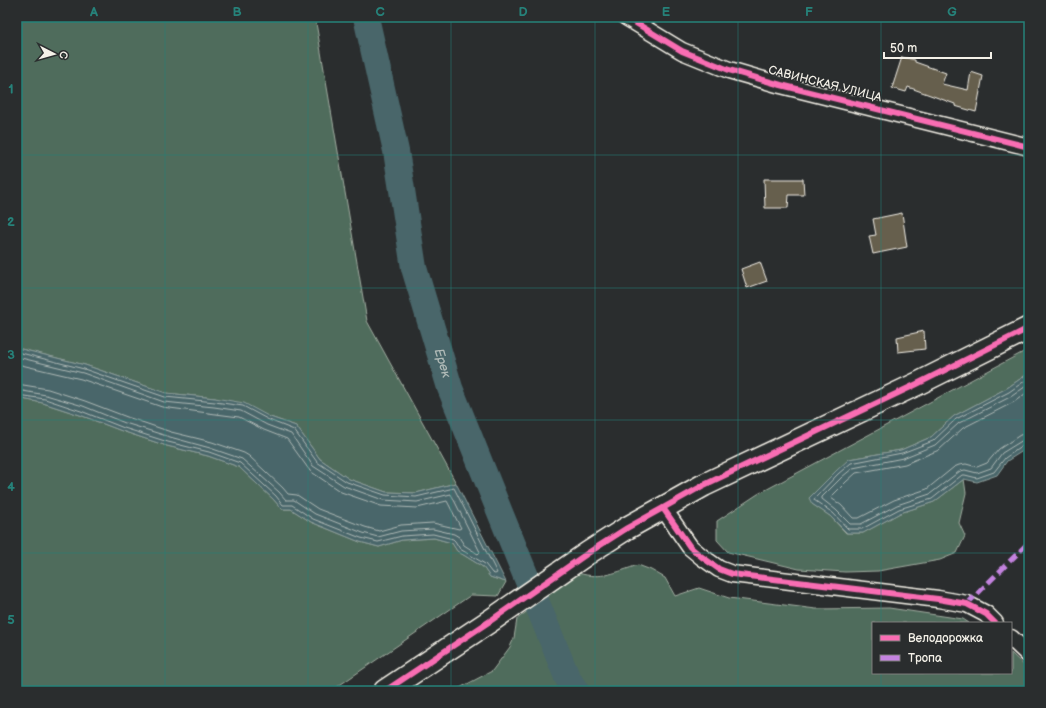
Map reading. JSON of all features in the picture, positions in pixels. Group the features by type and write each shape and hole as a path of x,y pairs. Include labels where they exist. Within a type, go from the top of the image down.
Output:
{"street":[{"name":"САВИНСКАЯ УЛИЦА","path":"626,17 682,51 729,70 1029,147"},
{"path":"385,691 627,528 704,485 917,384 1029,328"},
{"path":"663,508 690,547 719,569 732,574 938,599 967,604 986,614 994,622"},
{"path":"1012,639 1029,655"}],"green space":[{"path":"17,17 315,17 367,321 456,483 416,493 386,492 349,479 320,459 296,426 215,398 166,393 85,365 17,348"},
{"path":"1029,349 1029,373 1007,388 954,416 931,437 901,450 849,459 812,504 830,516 846,533 863,533 900,513 934,502 964,479 966,493 959,523 965,536 957,553 940,560 878,571 845,572 799,569 728,552 717,540 717,521 758,494"},
{"path":"17,398 43,403 167,446 208,456 239,467 282,509 291,509 311,522 360,542 379,547 402,540 434,538 452,543 457,551 483,567 490,577 506,582 498,596 471,595 331,691 17,691"},
{"path":"638,565 651,570 665,578 675,596 699,588 729,598 816,609 889,608 963,619 968,622 872,622 872,674 1012,674 1012,654 1029,670 1029,691 454,691 492,671 510,647 514,638 517,619 578,573 594,576 616,572"}],"water":[{"path":"17,348 85,365 166,393 215,398 244,403 270,417 296,426 320,459 349,479 386,492 416,493 456,483 506,582 490,577 483,567 457,551 452,543 434,538 402,540 379,547 360,542 311,522 291,509 282,509 239,467 208,456 167,446 43,403 17,398"},
{"path":"1029,373 1029,447 1007,461 997,475 977,482 964,479 934,502 900,513 863,533 847,533 830,516 812,504 809,498 849,459 901,450 931,437 954,416 1007,388"}],"building":[{"path":"902,57 915,60 915,62 946,73 942,84 968,90 971,72 983,76 976,112 955,106 955,104 908,87 906,92 892,88"},
{"path":"764,179 803,179 804,195 789,195 788,208 765,208"},
{"path":"902,213 907,247 873,254 869,236 876,235 873,219"},
{"path":"760,262 767,281 747,288 741,269"},
{"path":"924,331 925,349 898,352 897,337"}],"waterway":[{"name":"Ерек","path":"366,17 396,151 414,268 450,388 567,677 576,691"}],"marked path":[{"path":"967,604 1029,542"}],"cycle path":[{"path":"626,17 682,51 729,70 781,85 1029,147"},
{"path":"385,691 627,528 704,485 917,384 1029,328"},
{"path":"663,508 690,547 719,569 732,574 938,599 967,604 986,614 994,622"}]}
